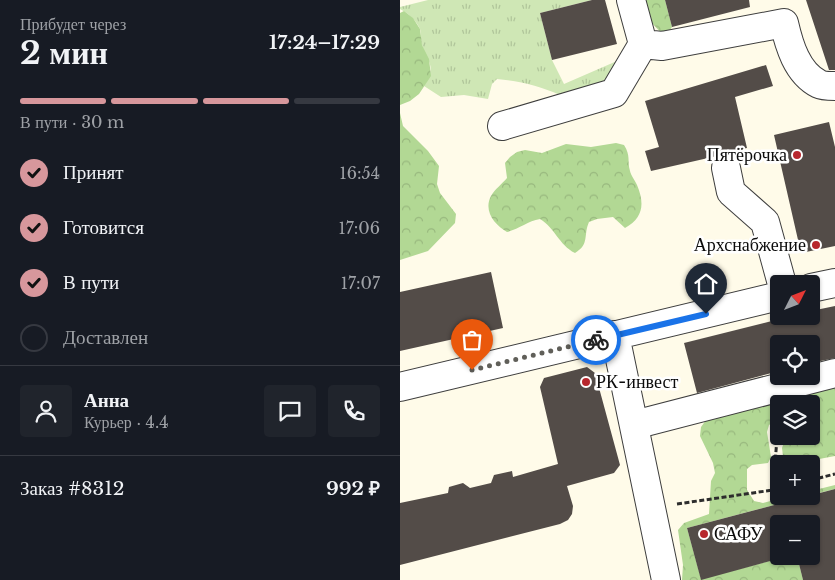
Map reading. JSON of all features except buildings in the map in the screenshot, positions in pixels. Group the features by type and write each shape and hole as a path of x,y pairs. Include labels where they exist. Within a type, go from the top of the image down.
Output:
{"street":[{"path":"502,126 614,93 642,44 631,0"},
{"path":"642,44 662,46 784,23 788,42 800,68 820,84 835,86"},
{"path":"726,168 730,192 765,222 780,275"},
{"path":"820,286 835,283"},
{"path":"400,387 770,298"},
{"path":"615,335 666,580"},
{"path":"634,425 835,373"}],"path":[{"path":"820,478 835,474"},
{"path":"651,508 770,490"}],"green space":[{"path":"428,0 592,0 540,13 552,60 564,84 633,54 609,82 560,95 529,84 497,79 492,84 488,99 464,95 441,97 424,86 431,69 421,43 420,29 412,17 400,9 400,7"},
{"path":"639,0 665,0 672,27 665,37 650,21"},
{"path":"404,11 413,18 420,29 422,45 429,59 431,76 419,94 410,101 400,105 400,13"},
{"path":"400,113 403,126 428,151 439,166 437,184 440,193 456,214 455,223 428,251 400,260"},
{"path":"616,143 624,145 626,149 629,167 641,198 639,215 636,220 625,228 613,217 589,222 583,246 575,253 565,246 550,227 540,219 507,232 498,226 489,212 488,207 491,196 507,178 505,163 517,152 525,150 542,153 566,144 591,147"},
{"path":"835,379 835,456 820,459 820,455 783,455 783,445 820,445 820,395 770,395 811,385 820,385 820,383"},
{"path":"770,395 770,424 767,432 770,459 768,463 752,465 747,469 747,490 754,501 763,503 770,501 770,505 774,505 687,528 701,579 770,561 770,565 799,565 803,580 682,580 683,565 678,530 684,523 709,514 711,481 715,473 713,463 700,436 701,427 714,409"},
{"path":"835,485 835,489 820,493 820,489"}],"way so far":[{"path":"472,370 596,340"}],"place":[{"name":"Пятёрочка","path":"797,155"},
{"name":"Архснабжение","path":"816,245"},
{"name":"РК-инвест","path":"586,382"},
{"name":"САФУ","path":"704,534"}],"route":[{"path":"596,340 706,314"}]}
